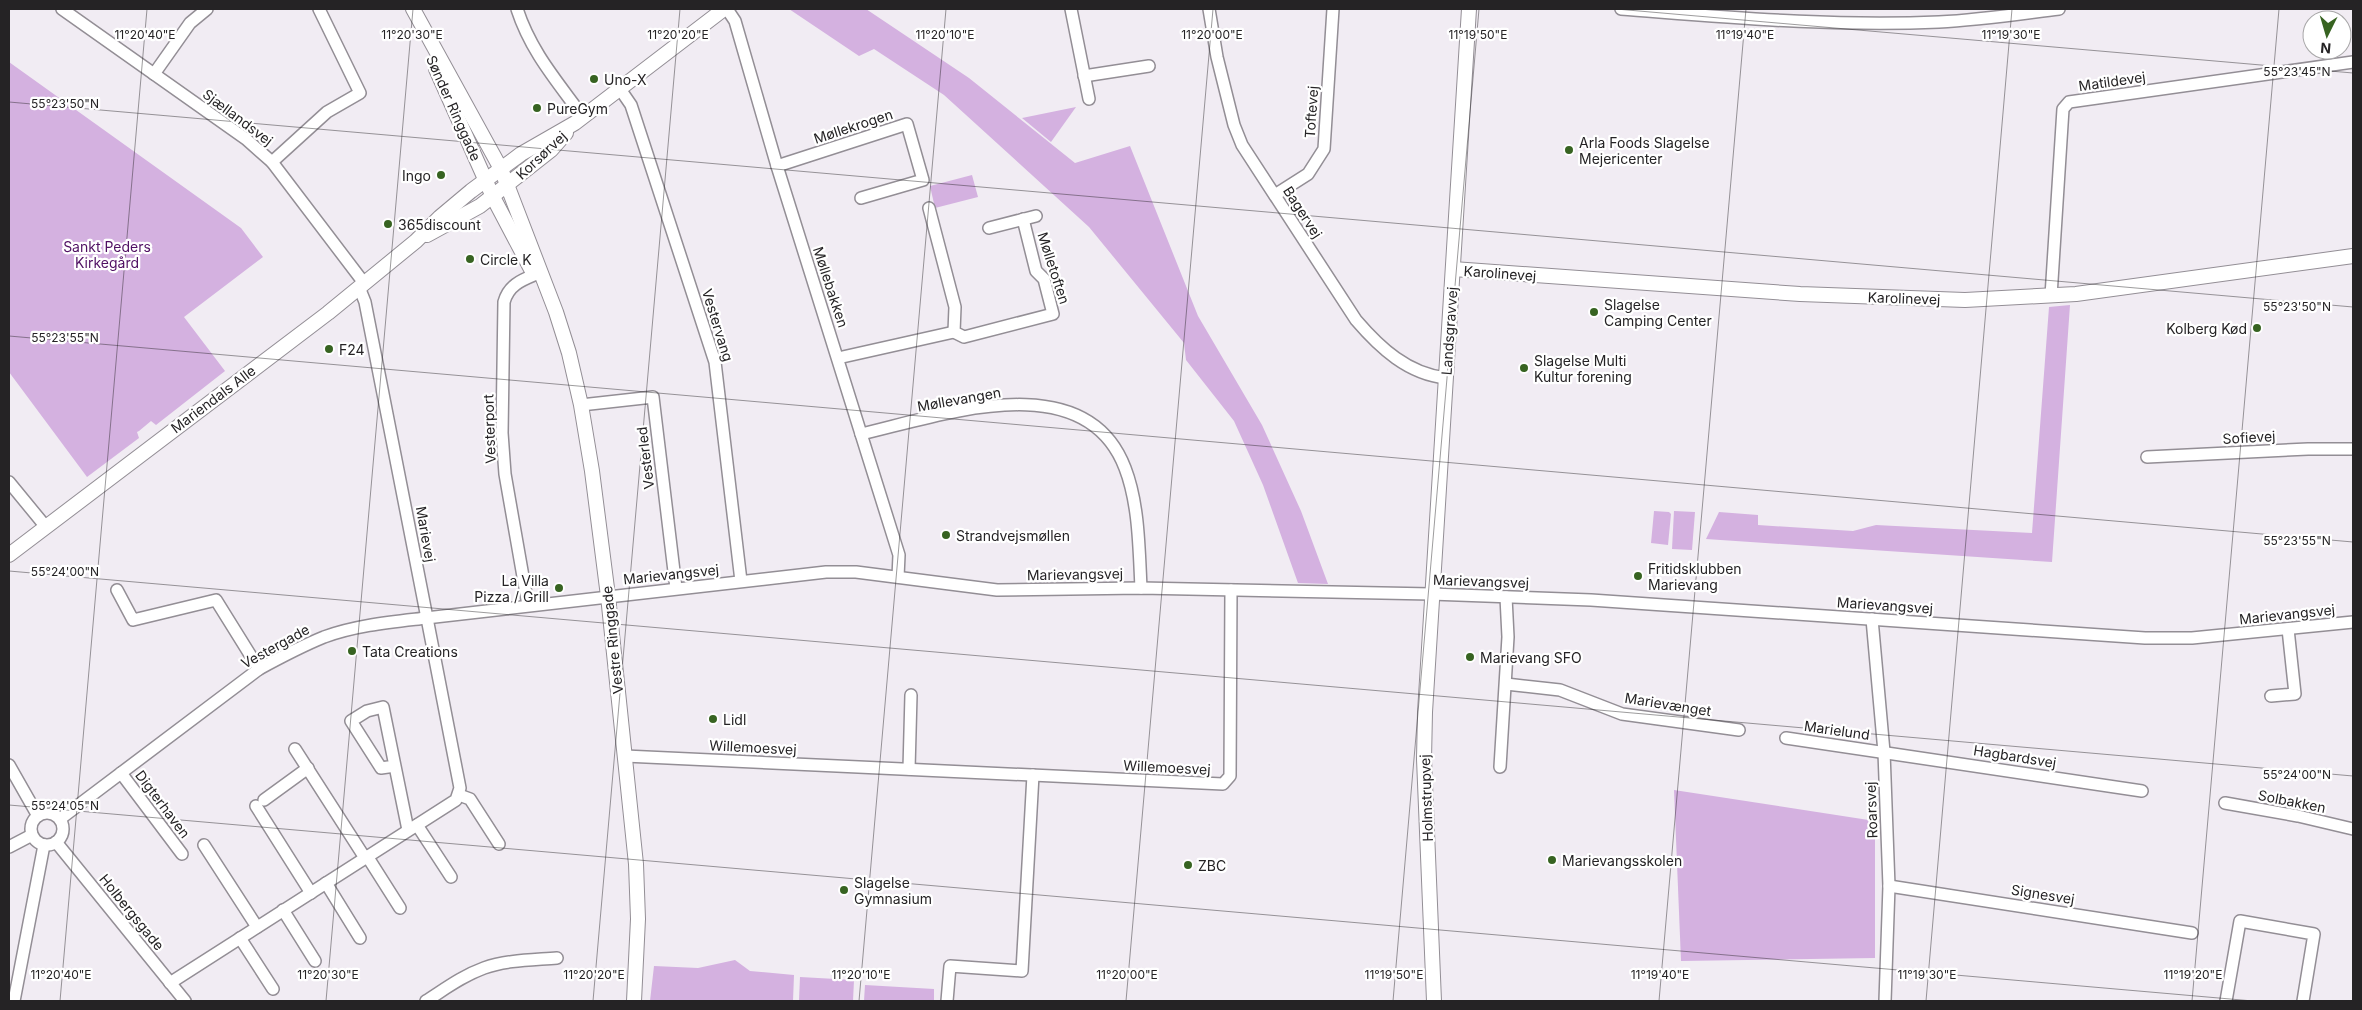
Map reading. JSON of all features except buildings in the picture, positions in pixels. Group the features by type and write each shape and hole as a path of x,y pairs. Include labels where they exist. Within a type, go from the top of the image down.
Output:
{"street":[{"name":"Sjællandsvej","path":"62,9 246,139 272,162 361,285"},
{"path":"154,74 190,23 207,9"},
{"path":"272,162 326,112 360,92 319,9"},
{"name":"Sønder Ringgade","path":"411,9 420,32 497,183"},
{"name":"Sønder Ringgade","path":"411,9 497,183"},
{"path":"516,9 525,32 541,62 579,120 726,9"},
{"name":"Møllebakken","path":"726,9 733,17 738,30 777,166 899,555 898,577"},
{"path":"1071,9 1089,99"},
{"name":"Bagervej","path":"1209,9 1217,57 1234,126 1242,145 1356,320 1370,336 1415,371 1446,378"},
{"name":"Toftevej","path":"1275,195 1308,174 1324,149 1333,9"},
{"name":"Landsgravvej","path":"1430,594 1446,378 1469,9"},
{"path":"1621,9 1800,22 1872,24 1940,22 2059,9"},
{"name":"Matildevej","path":"2052,296 2063,108 2069,102 2353,62"},
{"path":"1084,76 1149,66"},
{"name":"Vestervang","path":"620,89 631,105 714,362 741,581"},
{"name":"Mariendals Alle","path":"9,554 297,337 416,241 472,212 497,183 579,120"},
{"name":"Møllekrogen","path":"777,166 907,124 923,180 861,198"},
{"name":"Vestre Ringgade","path":"497,183 516,225 532,249 537,273"},
{"name":"Vestre Ringgade","path":"497,183 537,273 546,285 568,353 581,405 608,596 636,864 638,919 634,1001"},
{"path":"929,208 955,308 954,332"},
{"name":"Mølletoften","path":"989,228 1036,216"},
{"name":"Mølletoften","path":"838,358 954,332 964,337 1053,314 1044,279 1036,271 1023,219"},
{"name":"Karolinevej","path":"1453,269 1878,297 1965,300 2052,296 2353,256"},
{"name":"Vesterport","path":"528,605 505,474 502,433 504,311 507,292 512,286 537,273"},
{"name":"Marievej","path":"361,285 409,519 460,792"},
{"name":"Vesterled","path":"581,405 653,397 676,588"},
{"name":"Møllevangen","path":"862,434 984,407 1034,404 1050,406 1080,416 1105,436 1125,466 1131,485 1141,588"},
{"name":"Sofievej","path":"2147,458 2353,448"},
{"path":"9,482 46,527"},
{"name":"Marievangsvej","path":"608,596 826,572 856,572 997,590 1141,588 1430,594 1592,600 2145,638 2192,638 2353,622"},
{"path":"116,590 132,620 216,600 259,669"},
{"name":"Willemoesvej","path":"625,756 1219,785 1227,782 1230,770 1231,590"},
{"name":"Holmstrupvej","path":"1430,594 1424,759 1434,1001"},
{"name":"Vestergade","path":"60,819 259,669 294,650 326,636 364,626 608,596"},
{"path":"1500,768 1508,637 1506,597"},
{"name":"Roarsvej","path":"1872,619 1884,752 1889,886 1885,1001"},
{"path":"2271,696 2295,694 2288,629"},
{"name":"Marievænget","path":"1506,684 1560,690 1622,714 1739,730"},
{"path":"910,769 911,695"},
{"path":"395,766 382,768 351,721 367,711 382,707 395,766 412,828 451,877"},
{"name":"Marielund","path":"1786,738 1884,752"},
{"path":"295,749 400,908"},
{"name":"Hagbardsvej","path":"1884,752 2142,791"},
{"path":"9,765 38,816"},
{"path":"308,768 260,803 311,892"},
{"name":"Digterhaven","path":"120,773 182,854"},
{"path":"947,1001 950,966 1022,971 1033,775"},
{"path":"170,983 456,800 460,792 470,799 499,844"},
{"name":"Solbakken","path":"2225,803 2298,816 2353,829"},
{"path":"50,813 60,819 63,831 56,842 44,845 32,836 31,825 38,816 50,813"},
{"path":"9,847 32,836"},
{"name":"Holbergsgade","path":"56,842 185,1001"},
{"path":"14,1001 44,845"},
{"path":"204,845 257,927"},
{"path":"326,883 360,938"},
{"name":"Signesvej","path":"1889,886 2192,933"},
{"path":"283,910 315,961"},
{"path":"2226,1001 2240,921 2314,934 2302,1001"},
{"path":"240,938 273,989"},
{"path":"426,1001 460,979 485,968 515,962 557,958"}],"green space":[{"path":"789,9 866,9 969,78 1075,163 1130,146 1198,316 1262,425 1301,511 1328,584 1298,583 1263,485 1234,421 1186,360 1184,343 1089,227 944,95 874,49 859,56"},
{"name":"Sankt Peders Kirkegård","path":"9,62 241,228 263,257 184,317 225,371 156,425 151,421 137,432 139,438 87,477 9,372"},
{"path":"1076,107 1051,142 1022,118"},
{"path":"972,175 978,197 935,208 930,186"},
{"path":"2070,305 2052,562 1706,539 1719,512 1758,515 1758,525 1853,531 1876,525 2032,533 2049,307"},
{"path":"1654,511 1669,512 1671,514 1668,545 1651,543"},
{"path":"1674,511 1695,512 1692,550 1672,549"},
{"path":"1674,790 1875,821 1875,958 1681,961"},
{"path":"735,960 750,971 794,975 793,1001 650,1001 654,966 698,968"},
{"path":"800,977 854,980 853,1001 799,1001"},
{"path":"865,985 934,989 934,1001 864,1001"}],"place":[{"name":"Uno-X","path":"594,79"},
{"name":"PureGym","path":"537,108"},
{"name":"Arla Foods Slagelse Mejericenter","path":"1569,150"},
{"name":"Ingo","path":"441,175"},
{"name":"365discount","path":"388,224"},
{"name":"Circle K","path":"470,259"},
{"name":"Slagelse Camping Center","path":"1594,312"},
{"name":"Kolberg Kød","path":"2257,328"},
{"name":"F24","path":"329,349"},
{"name":"Slagelse Multi Kultur forening","path":"1524,368"},
{"name":"Strandvejsmøllen","path":"946,535"},
{"name":"Fritidsklubben Marievang","path":"1638,576"},
{"name":"La Villa Pizza / Grill","path":"559,588"},
{"name":"Tata Creations","path":"352,651"},
{"name":"Marievang SFO","path":"1470,657"},
{"name":"Lidl","path":"713,719"},
{"name":"Marievangsskolen","path":"1552,860"},
{"name":"ZBC","path":"1188,865"},
{"name":"Slagelse Gymnasium","path":"844,890"}]}
